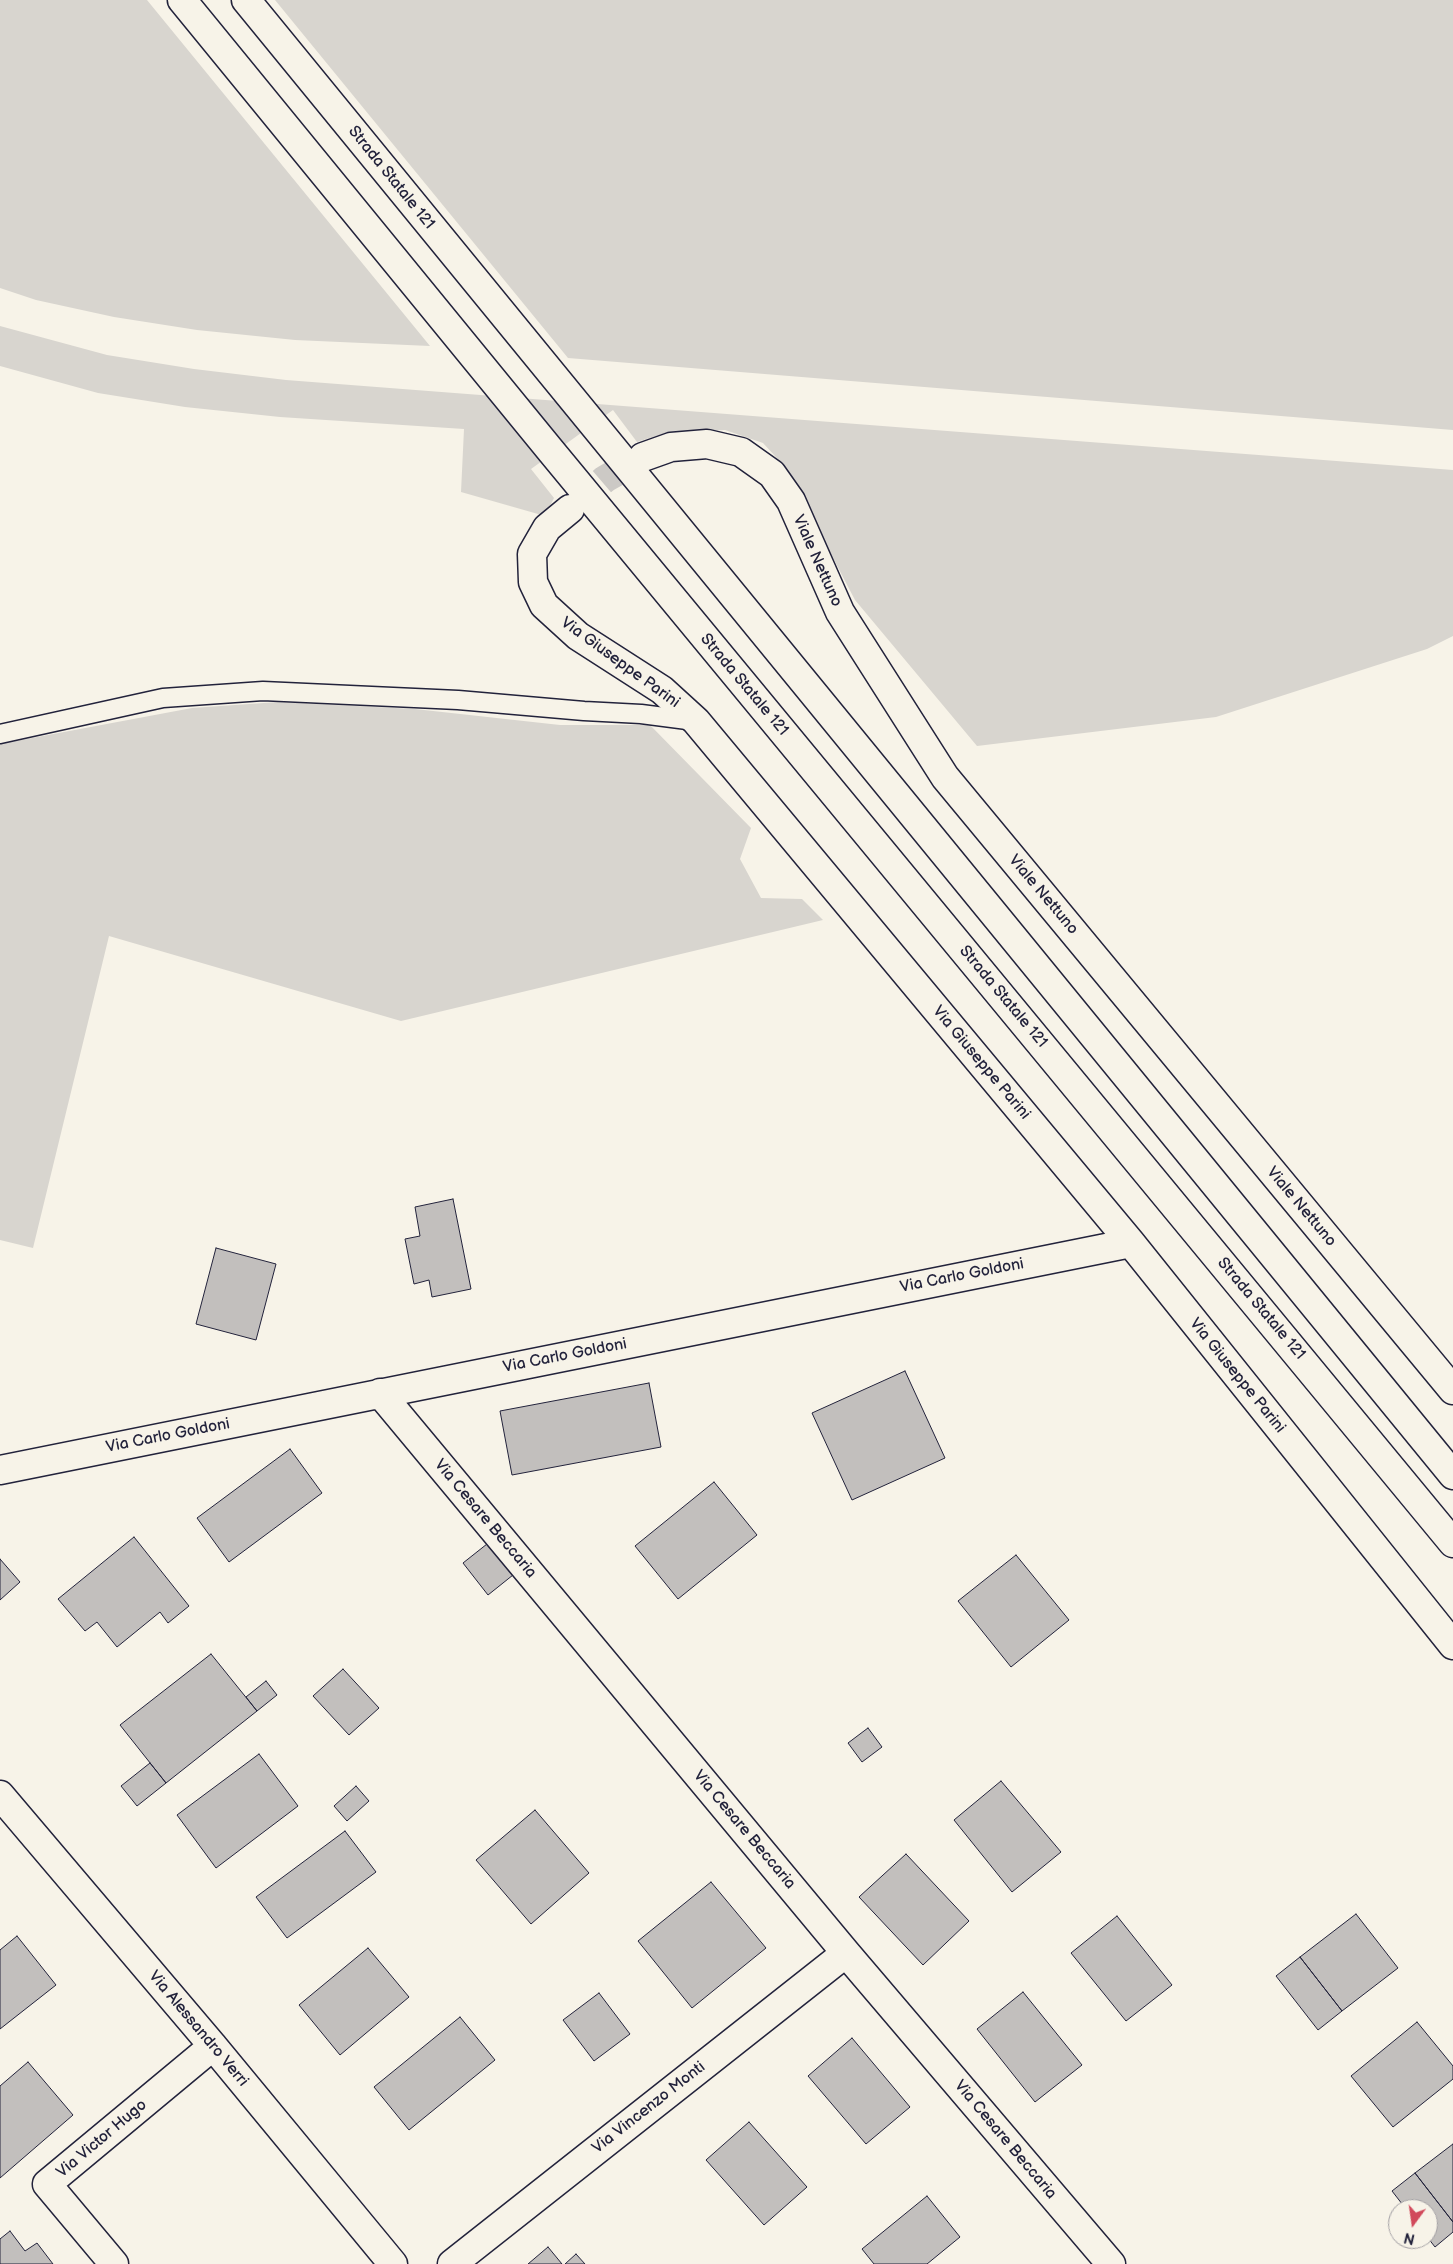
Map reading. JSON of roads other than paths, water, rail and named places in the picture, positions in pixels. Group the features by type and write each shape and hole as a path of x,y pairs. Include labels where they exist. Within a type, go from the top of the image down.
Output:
{"street":[{"name":"Strada Statale 121","path":"182,0 1453,1543"},
{"name":"Strada Statale 121","path":"246,0 1453,1476"},
{"name":"Viale Nettuno","path":"643,457 671,447 707,444 741,452 772,474 791,501 840,612 945,777 1453,1390"},
{"name":"Via Giuseppe Parini","path":"570,509 548,528 532,554 533,582 544,605 578,636 662,690 696,721 1131,1242 1453,1645"},
{"name":"Via Carlo Goldoni","path":"0,1470 1131,1242"},
{"name":"Via Cesare Beccaria","path":"380,1393 846,1953 1110,2264"},
{"name":"Via Alessandro Verri","path":"0,1795 213,2046 393,2264"},
{"name":"Via Vincenzo Monti","path":"452,2264 846,1953"},
{"name":"Via Victor Hugo","path":"114,2264 47,2184 213,2046"}],"lane":[{"path":"0,734 164,698 263,691 458,700 641,714 696,721"}],"tunnel":[{"path":"570,509 605,479 643,457"}]}
